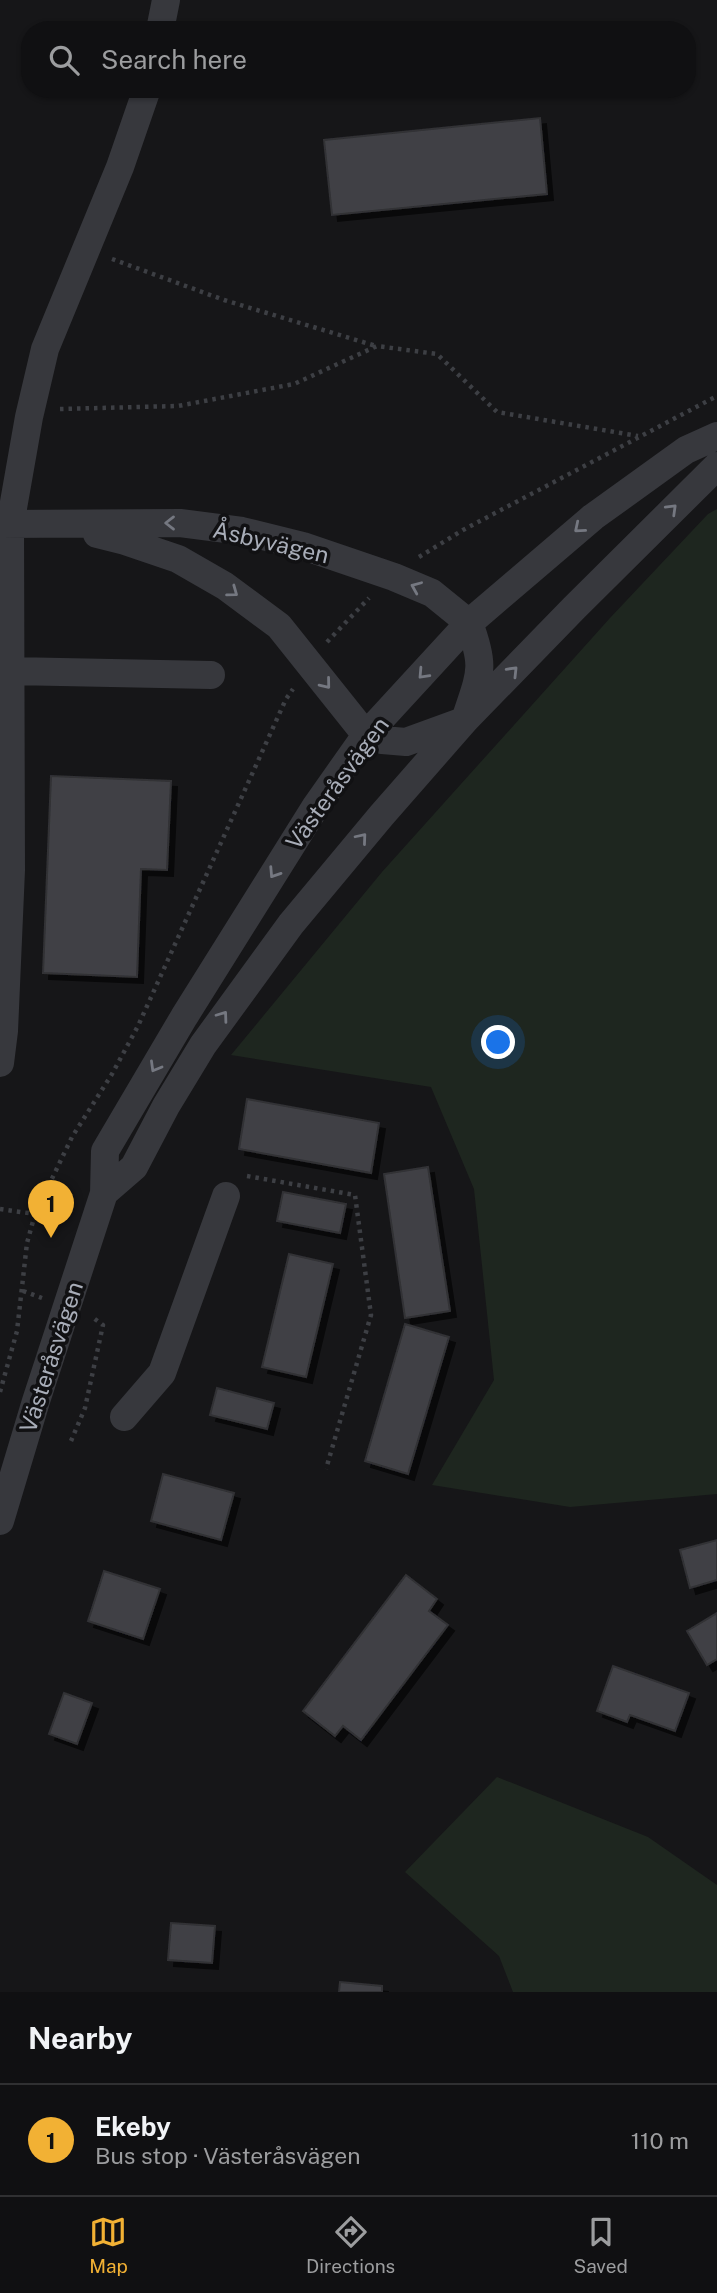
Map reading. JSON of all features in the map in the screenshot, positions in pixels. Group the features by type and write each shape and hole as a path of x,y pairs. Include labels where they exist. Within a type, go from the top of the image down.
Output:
{"street":[{"path":"162,21 166,0"},
{"path":"0,1063 4,1031 10,671 5,525 45,349 120,167 144,98"},
{"name":"Västeråsvägen","path":"0,1521 104,1193 105,1151 247,914 316,806 366,735 469,623 593,517 686,450 717,436"},
{"path":"104,1193 134,1167 166,1106 203,1045 291,924 381,816 465,720 717,466"},
{"name":"Åsbyvägen","path":"5,525 180,523 242,531 303,546 432,593 469,623"},
{"name":"Åsbyvägen","path":"56,525 125,541 178,559 225,586 279,626 366,735"},
{"path":"465,720 480,676 480,652 469,623"},
{"path":"10,671 211,675"},
{"path":"366,735 382,740 406,741 465,720"},
{"path":"124,1417 162,1373 226,1196"}],"path":[{"path":"85,250 224,300 377,346 437,354 497,412 641,436"},
{"path":"31,410 178,406 294,384 377,346"},
{"path":"226,1196 244,1176 355,1195 371,1315 326,1469"},
{"path":"0,1209 35,1214"}],"shaded area":[{"path":"717,509 717,1494 570,1507 432,1485 494,1380 474,1189 431,1087 231,1055 382,872 610,618 708,514"},
{"path":"497,1777 648,1837 717,1885 717,1992 513,1992 499,1956 405,1872"}],"building":[{"path":"540,118 547,194 332,215 324,140"},
{"path":"51,776 171,781 167,870 141,869 137,977 43,973"},
{"path":"247,1099 379,1123 371,1173 239,1149"},
{"path":"428,1167 450,1311 405,1318 384,1174"},
{"path":"283,1192 346,1204 340,1233 277,1221"},
{"path":"289,1254 333,1264 306,1377 262,1367"},
{"path":"405,1324 449,1337 408,1474 365,1461"},
{"path":"217,1388 274,1403 267,1429 210,1415"},
{"path":"163,1474 234,1493 221,1540 151,1521"},
{"path":"717,1540 717,1580 690,1588 680,1550"},
{"path":"104,1571 160,1589 143,1639 88,1621"},
{"path":"406,1575 437,1599 429,1611 448,1625 361,1740 343,1726 335,1736 303,1711"},
{"path":"717,1613 717,1659 707,1665 687,1631"},
{"path":"613,1666 689,1693 675,1731 630,1715 627,1722 597,1711"},
{"path":"64,1693 92,1703 77,1744 49,1734"},
{"path":"171,1923 215,1926 212,1963 168,1960"},
{"path":"340,1982 382,1986 382,1992 339,1992"}],"place":[{"name":"Ekeby","path":"51,1238"}]}
